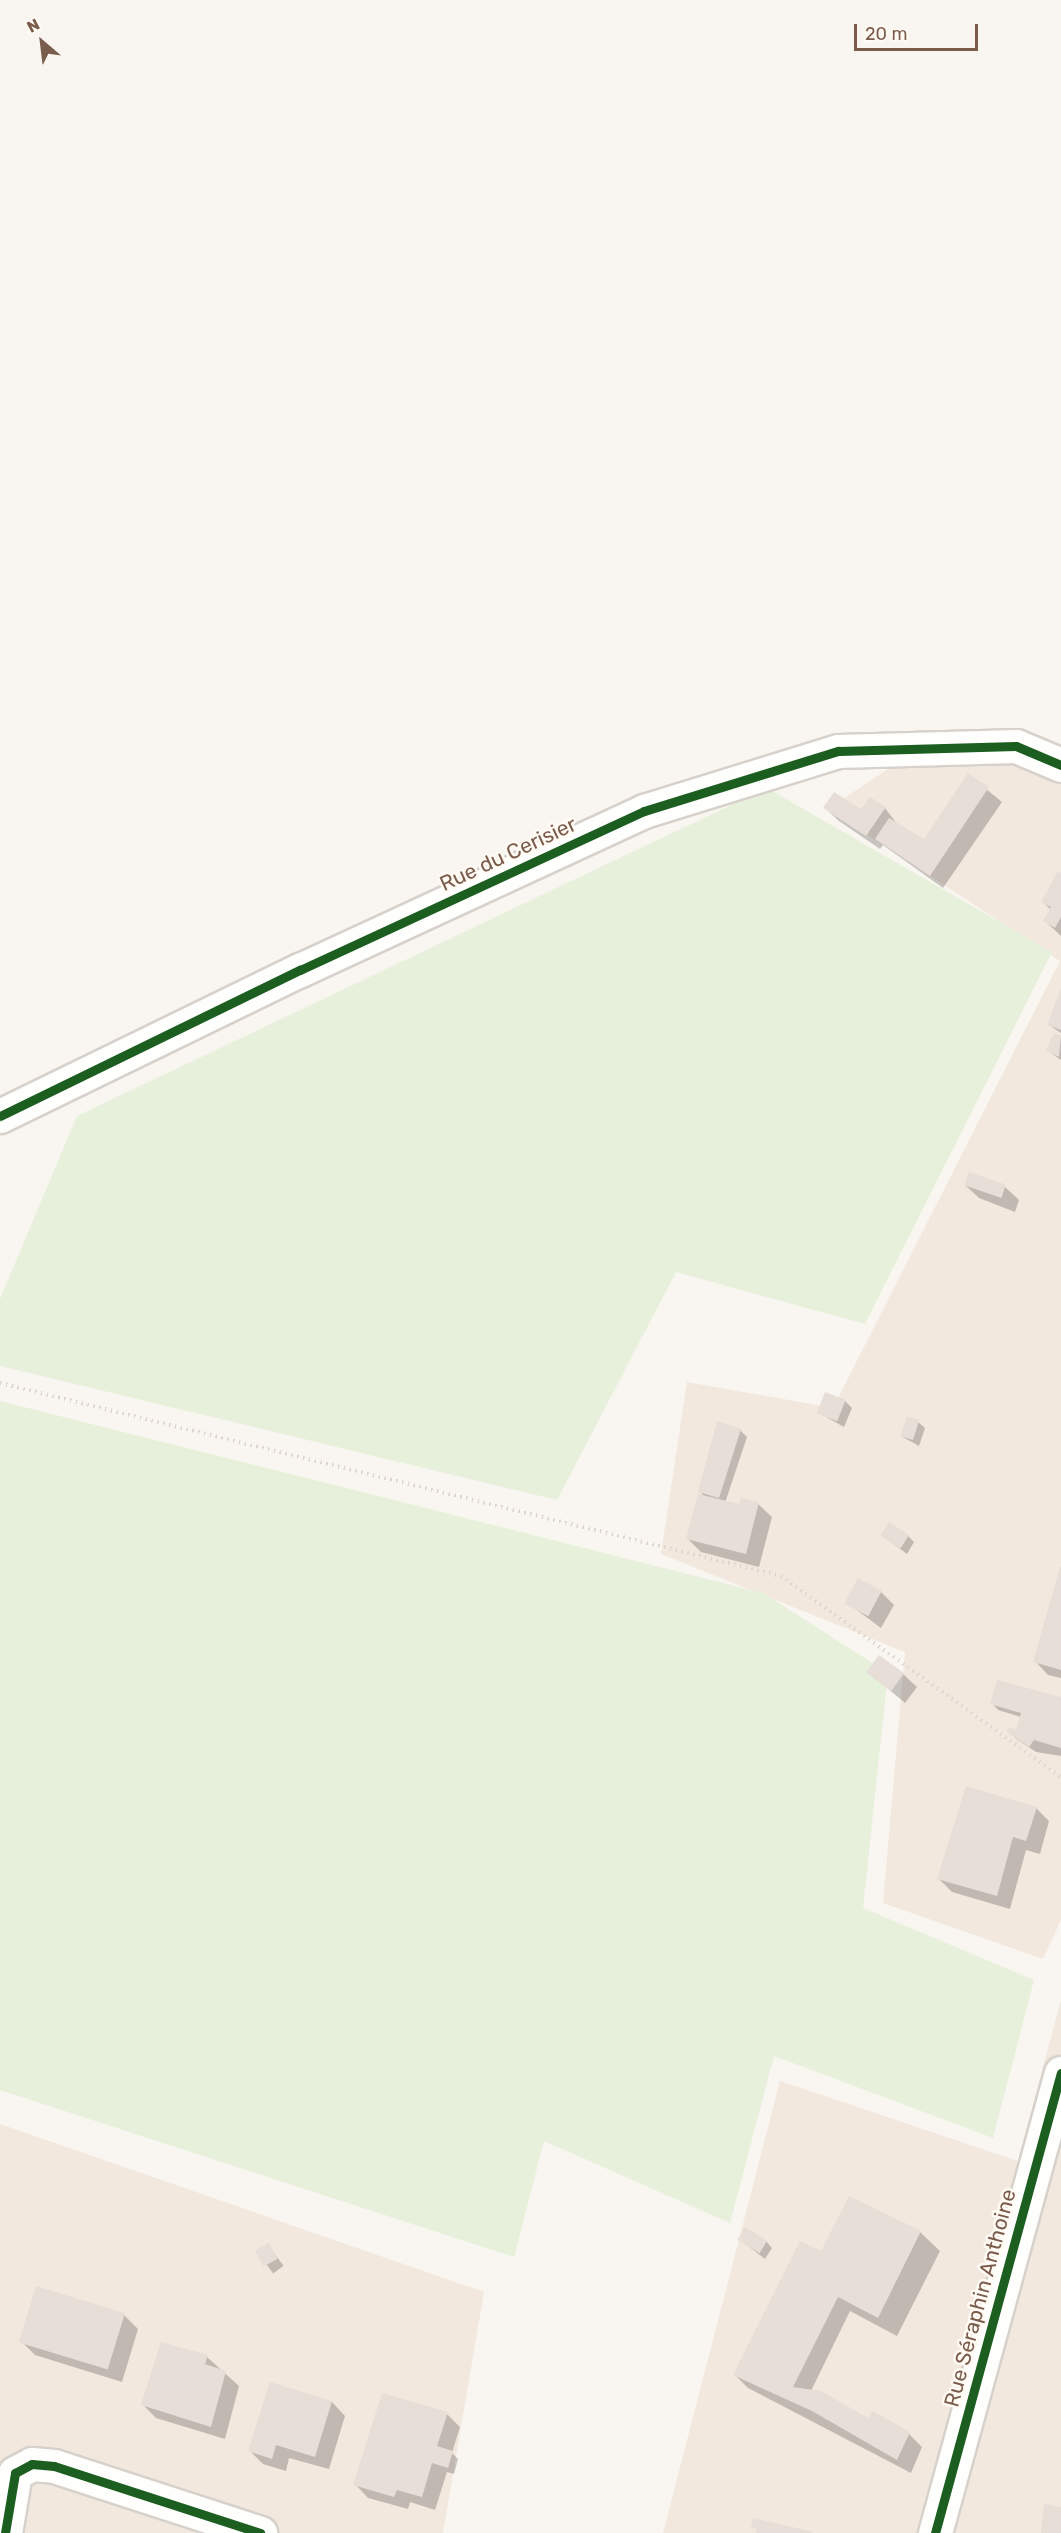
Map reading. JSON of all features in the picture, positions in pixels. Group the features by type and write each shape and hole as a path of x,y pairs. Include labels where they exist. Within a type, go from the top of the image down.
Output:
{"street":[{"name":"Rue du Cerisier","path":"0,1116 300,970 644,811 838,751 1016,746 1061,765"},
{"name":"Rue Séraphin Anthoine","path":"935,2533 1061,2073"},
{"path":"5,2533 15,2474 32,2464 54,2466 260,2533"}],"path":[{"path":"0,1383 781,1576 1061,1777"}],"shaded area":[{"path":"925,744 1061,768 1061,1920 1043,1959 883,1903 905,1652 661,1554 687,1382 833,1408 1060,961 828,809"},
{"path":"1061,2000 1061,2533 663,2533 780,2081 1018,2161"},
{"path":"0,2124 484,2292 443,2533 0,2533"}],"green space":[{"path":"767,788 1052,952 865,1324 676,1272 557,1500 0,1366 0,1299 77,1116"},
{"path":"0,1401 763,1593 888,1673 863,1908 1034,1980 993,2138 774,2056 730,2223 544,2141 514,2257 0,2090"}],"building":[{"path":"968,773 989,787 930,876 875,839 889,818 924,839"},
{"path":"834,792 861,809 870,797 886,807 866,836 823,808"},
{"path":"1058,871 1061,873 1061,917 1055,928 1043,921 1051,907 1041,902"},
{"path":"1061,988 1061,1030 1047,1025"},
{"path":"1054,1033 1061,1036 1059,1057 1046,1051"},
{"path":"969,1172 1006,1185 1001,1198 964,1185"},
{"path":"825,1392 846,1400 837,1421 817,1413"},
{"path":"907,1416 919,1420 913,1440 901,1436"},
{"path":"717,1421 741,1429 719,1498 698,1492"},
{"path":"698,1494 739,1504 741,1498 759,1502 746,1554 686,1539"},
{"path":"889,1522 909,1535 900,1548 880,1535"},
{"path":"1061,1567 1061,1670 1033,1662"},
{"path":"858,1578 882,1591 868,1616 844,1604"},
{"path":"879,1655 904,1673 891,1691 866,1673"},
{"path":"997,1680 1061,1697 1061,1748 1034,1740 1029,1747 1007,1732 1009,1727 1016,1730 1021,1713 990,1704"},
{"path":"966,1786 1037,1807 1026,1841 1013,1837 997,1896 937,1879"},
{"path":"849,2196 921,2231 878,2318 838,2297 793,2387 821,2391 868,2418 872,2411 910,2432 897,2460 812,2411 733,2375 800,2241 821,2251"},
{"path":"745,2227 767,2240 760,2253 737,2240"},
{"path":"269,2243 278,2259 264,2267 255,2251"},
{"path":"36,2286 125,2313 108,2370 19,2342"},
{"path":"161,2342 208,2355 205,2364 226,2371 211,2427 141,2405"},
{"path":"270,2382 332,2401 315,2457 276,2445 272,2459 248,2451"},
{"path":"382,2393 448,2412 437,2446 453,2451 448,2468 432,2463 422,2497 397,2490 394,2497 353,2485"},
{"path":"1044,2504 1061,2507 1061,2533 1041,2533"},
{"path":"753,2518 813,2532 756,2533 757,2529 751,2528"}],"cycle path":[{"path":"0,1116 300,970 644,811 838,751 1016,746 1061,765"},
{"path":"935,2533 1061,2073"},
{"path":"5,2533 15,2473 32,2464 54,2466 260,2533"}]}
